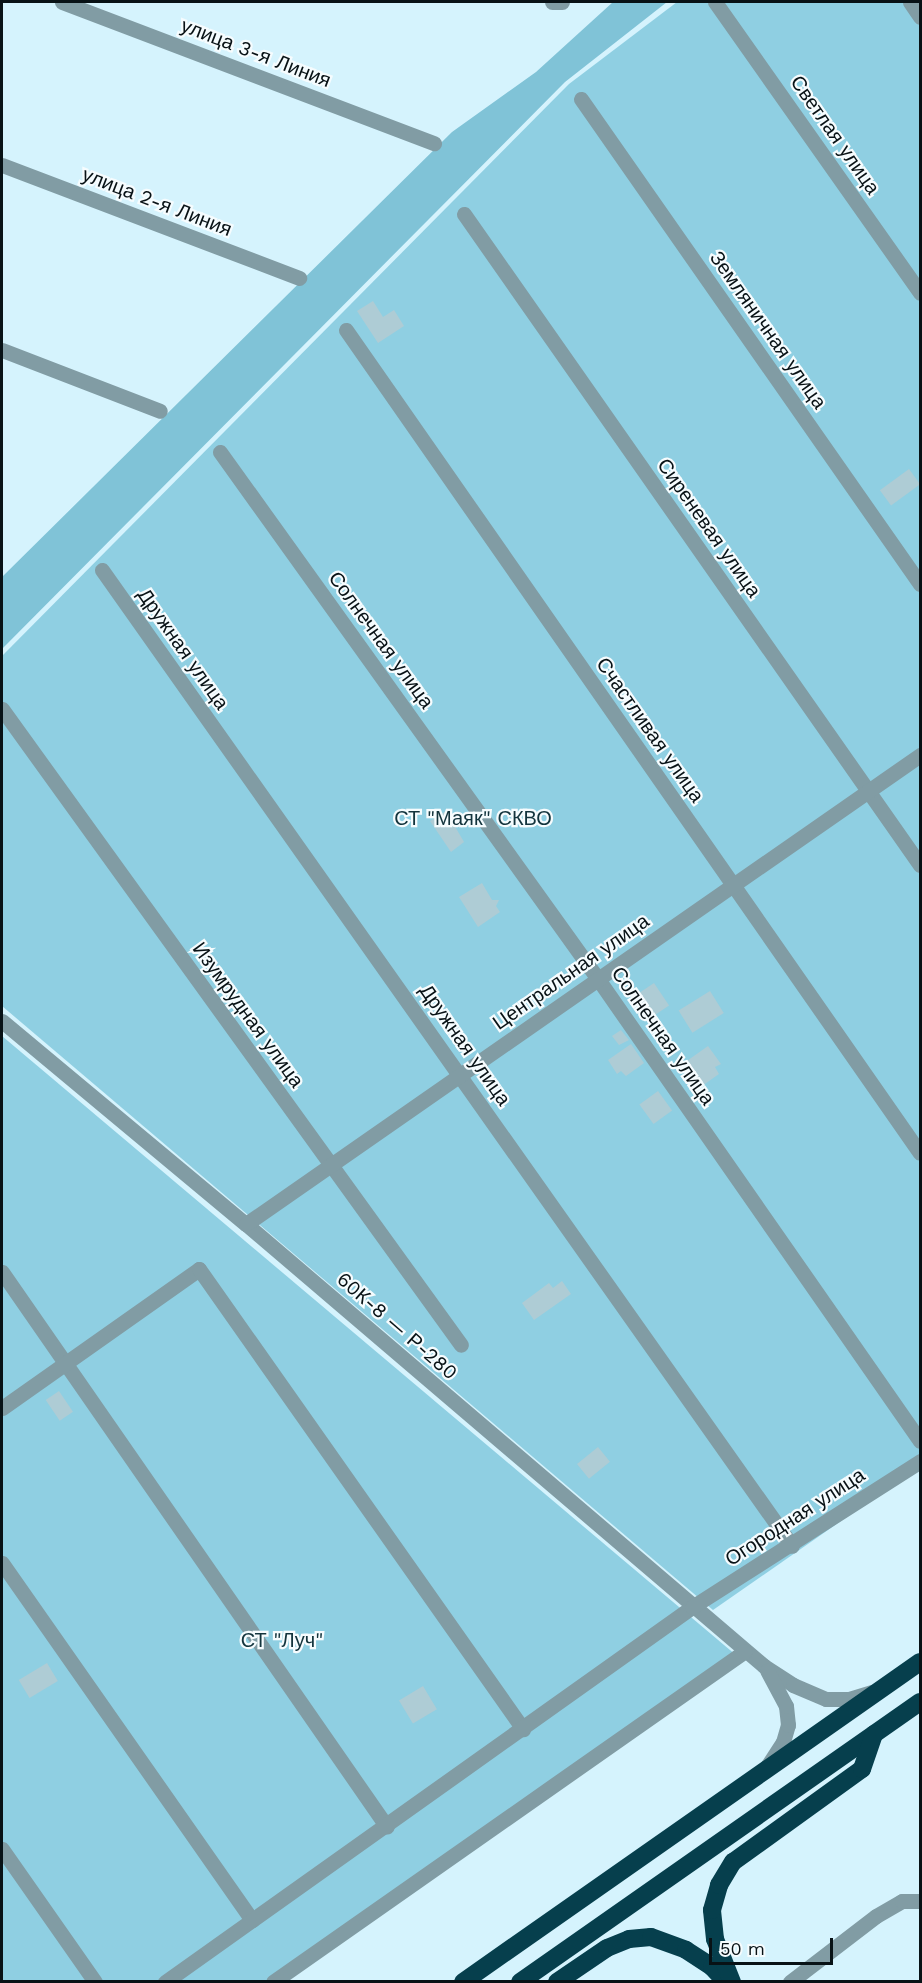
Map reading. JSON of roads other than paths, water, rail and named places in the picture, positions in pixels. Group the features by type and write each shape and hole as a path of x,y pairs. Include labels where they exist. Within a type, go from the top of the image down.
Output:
{"highway":[{"path":"463,1982 921,1662"},
{"path":"520,1982 921,1702"},
{"path":"732,1982 715,1939 712,1910 719,1885 740,1857 862,1769 874,1734"},
{"path":"557,1982 607,1948 629,1939 651,1937 686,1950 712,1967 726,1982"}],"street":[{"name":"улица 3-я Линия","path":"62,2 434,143"},
{"path":"552,2 562,2"},
{"name":"Светлая улица","path":"715,2 921,293"},
{"path":"909,2 921,17"},
{"name":"Земляничная улица","path":"581,99 921,584"},
{"name":"улица 2-я Линия","path":"2,165 298,278"},
{"name":"Сиреневая улица","path":"464,214 921,866"},
{"name":"Счастливая улица","path":"346,330 921,1153"},
{"path":"2,350 160,411"},
{"name":"Солнечная улица","path":"220,452 598,979 921,1441"},
{"name":"Дружная улица","path":"102,570 792,1546"},
{"name":"Изумрудная улица","path":"2,709 460,1345"},
{"name":"Центральная улица","path":"246,1224 921,755"},
{"name":"60К-8 — Р-280","path":"2,1021 246,1224 692,1607 764,1666 793,1685 826,1699 849,1699 883,1689"},
{"path":"2,1407 199,1269 523,1729"},
{"path":"2,1272 387,1827"},
{"name":"Огородная улица","path":"165,1982 387,1827 692,1607 792,1546 921,1461"},
{"path":"2,1563 252,1920"},
{"path":"273,1982 745,1651"},
{"name":"60К-8 — Р-280","path":"762,1774 783,1742 788,1725 786,1706 764,1666"},
{"path":"2,1849 95,1982"},
{"path":"790,1982 876,1916 902,1901 921,1901"}],"park label":[{"name":"СТ \"Маяк\" СКВО","path":"473,818"},
{"name":"СТ \"Луч\"","path":"282,1640"}]}
